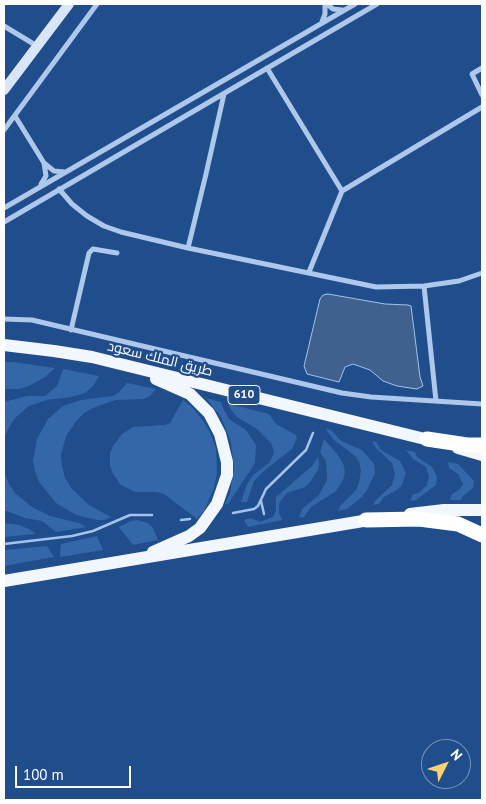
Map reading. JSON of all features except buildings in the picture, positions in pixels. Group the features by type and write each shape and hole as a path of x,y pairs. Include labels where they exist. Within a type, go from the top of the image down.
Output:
{"highway":[{"path":"427,439 467,445 482,445"},
{"path":"366,520 419,519 458,524 482,535"}],"main road":[{"name":"طريق الملك سعود","path":"4,345 73,354 126,366 427,439 482,455"},
{"path":"126,366 190,394 200,403 216,423 226,450 227,462 227,475 217,504 200,528 189,536 135,560"},
{"path":"4,580 23,579 366,520 444,510 482,510"}],"street":[{"path":"4,90 69,4"},
{"path":"4,130 97,4"},
{"path":"320,24 326,14 326,4 337,10 345,9"},
{"path":"4,208 354,4"},
{"path":"4,222 377,4"},
{"path":"4,26 37,46"},
{"path":"267,68 342,191"},
{"path":"482,68 472,74 482,95"},
{"path":"188,248 224,94"},
{"path":"309,272 342,191 482,107"},
{"path":"15,116 44,163 54,171 65,172"},
{"path":"139,129 144,139"},
{"path":"39,187 46,176 44,163"},
{"path":"59,189 72,204 87,216 104,226 121,232 188,248 376,287 424,286 459,281 482,273"},
{"path":"71,330 89,253 93,249 117,252"},
{"path":"424,286 436,401"},
{"path":"4,318 32,320 342,393 371,397 482,404"}],"shaded area":[{"path":"328,294 385,304 411,306 420,377 423,386 417,389 397,386 383,381 370,370 353,364 345,367 339,382 307,374 304,366 320,299 323,295"},
{"path":"4,362 55,368 45,377 29,386 19,389 4,389"},
{"path":"63,369 99,376 93,386 85,393 47,400 29,406 14,419 5,435 4,442 4,402 27,396 45,396 57,386"},
{"path":"127,383 156,389 150,396 144,399 116,400 95,407 84,413 77,420 66,436 61,455 65,478 72,489 89,505 111,517 97,520 76,515 56,503 39,482 33,461 37,439 48,419 63,406 81,400 113,396"},
{"path":"206,398 221,402 229,419 246,430 256,445 255,463 228,504 225,504 230,493 234,468 231,442 221,417"},
{"path":"183,400 193,408 204,422 216,448 217,473 214,488 204,511 197,519 164,494 135,492 121,485 110,466 110,453 122,434 133,427 170,423"},
{"path":"229,404 269,414 276,424 296,435 297,438 292,449 254,481 247,502 241,502 247,484 254,474 269,463 274,453 271,443 257,429 237,417 229,407"},
{"path":"325,428 331,430 341,441 362,450 374,464 375,473 362,497 347,509 338,511 340,506 356,490 361,470 355,456 333,439"},
{"path":"324,439 343,463 345,472 343,480 336,491 311,507 304,517 299,518 302,509 319,495 327,480 326,461 320,452"},
{"path":"372,441 376,442 381,450 400,461 406,473 402,485 397,490 384,497 379,504 373,505 392,485 395,474 392,463 376,448"},
{"path":"406,450 415,452 417,457 432,467 437,476 436,485 416,500 410,501 413,494 419,493 427,485 429,477 426,467 413,459"},
{"path":"318,457 318,470 310,482 305,487 287,493 279,503 279,513 282,520 248,527 244,520 251,518 260,522 273,517 276,511 276,497 312,466"},
{"path":"448,462 458,464 474,481 473,488 461,500 450,500 452,494 459,490 463,484 458,474 449,468"},
{"path":"4,472 15,493 32,507 50,516 79,523 86,527 56,532 42,521 25,518 4,510"},
{"path":"137,520 148,523 153,528 158,540 133,545 119,527"},
{"path":"4,523 19,525 36,534 4,537"},
{"path":"97,536 103,550 60,557 61,544"},
{"path":"47,546 54,557 4,566 4,550"}],"waterway":[{"path":"233,513 254,509 258,506 266,489 306,450 313,433"},
{"path":"261,501 264,514"},
{"path":"4,544 72,536 93,531 130,515 152,515"},
{"path":"181,520 190,519"}]}
